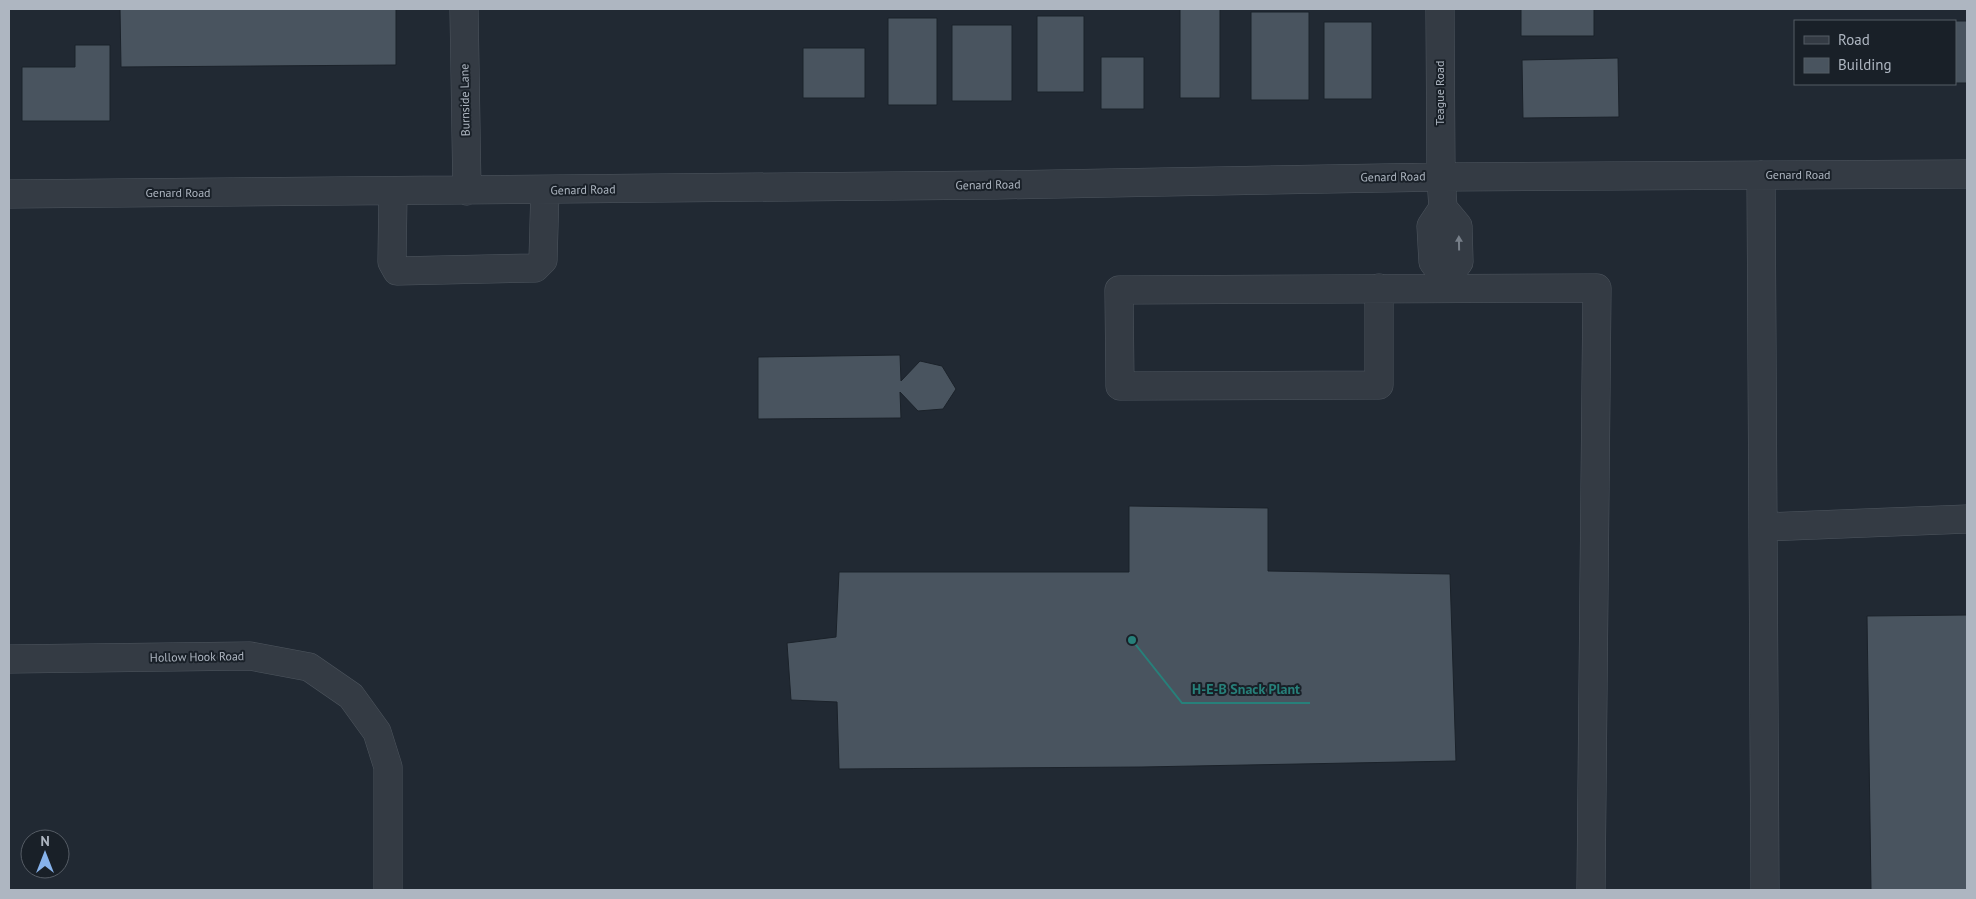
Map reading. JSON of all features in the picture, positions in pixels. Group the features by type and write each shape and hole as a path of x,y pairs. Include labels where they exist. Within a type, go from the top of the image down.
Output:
{"street":[{"name":"Burnside Lane","path":"464,9 467,191"},
{"name":"Teague Road","path":"1440,9 1441,177 1443,208 1458,226 1459,262 1446,283"},
{"name":"Genard Road","path":"9,194 393,192 996,185 1441,177 1967,174"},
{"path":"1761,176 1765,890"},
{"path":"393,192 392,262 397,271 536,268 542,260 545,190"},
{"path":"1379,288 1379,385 1120,386 1119,290 1379,288 1446,283 1597,288 1591,890"},
{"path":"1763,527 1967,519"},
{"name":"Hollow Hook Road","path":"9,660 250,656 309,667 351,696 377,732 388,767 388,890"}],"building":[{"path":"120,9 396,9 396,65 121,67"},
{"path":"1180,9 1220,9 1220,98 1180,98"},
{"path":"1521,9 1594,9 1594,36 1521,36"},
{"path":"1251,12 1309,12 1309,100 1251,100"},
{"path":"1037,16 1084,16 1084,92 1037,92"},
{"path":"888,18 937,18 937,105 888,105"},
{"path":"1956,21 1967,21 1967,83 1956,83"},
{"path":"1324,22 1372,22 1372,99 1324,99"},
{"path":"952,25 1012,25 1012,101 952,101"},
{"path":"75,45 110,45 110,121 22,121 22,67 75,67"},
{"path":"803,48 865,48 865,98 803,98"},
{"path":"1101,57 1144,57 1144,109 1101,109"},
{"path":"1618,58 1619,117 1523,118 1522,60"},
{"path":"900,355 901,381 920,361 942,366 956,389 943,409 918,411 900,392 901,418 758,419 758,357"},
{"path":"1129,506 1268,508 1268,571 1450,574 1456,761 1142,767 839,769 837,702 791,700 787,643 836,637 839,572 1129,572"},
{"path":"1967,615 1967,890 1871,890 1867,616"}],"place":[{"name":"H-E-B Snack Plant","path":"1132,640"}]}
